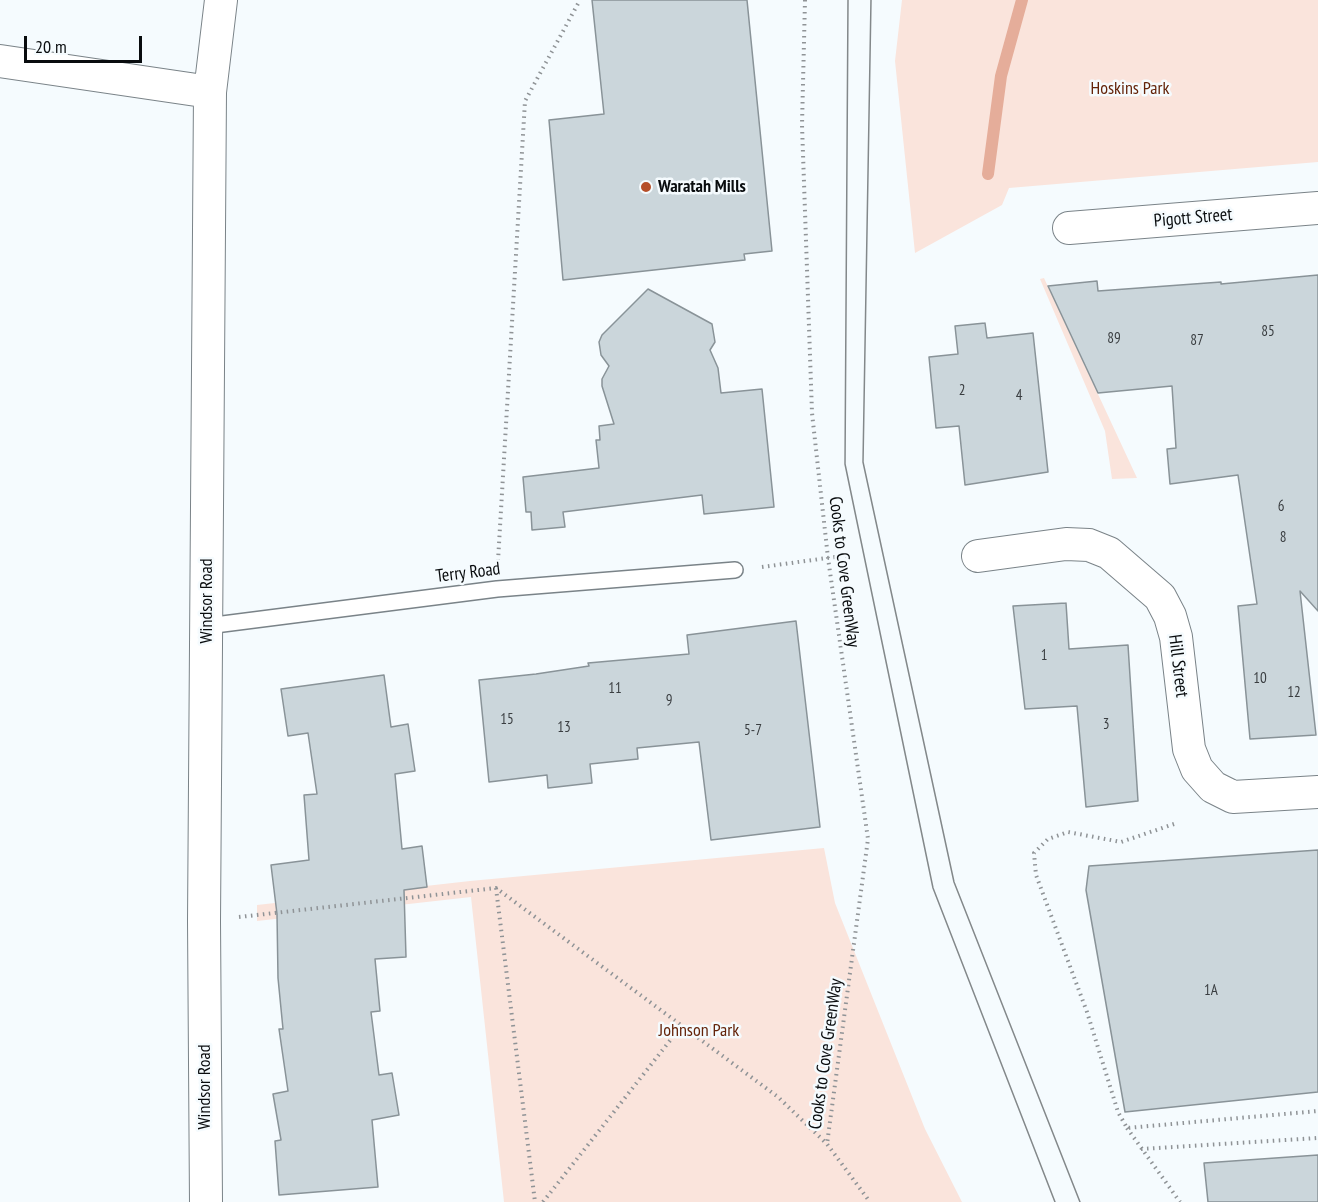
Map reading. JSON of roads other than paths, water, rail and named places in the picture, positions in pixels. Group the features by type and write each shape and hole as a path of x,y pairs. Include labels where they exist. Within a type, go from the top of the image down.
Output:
{"street":[{"name":"Windsor Road","path":"206,1202 204,921 210,92 221,0"},
{"path":"0,61 210,92"},
{"name":"Pigott Street","path":"1069,228 1318,208"},
{"name":"Hill Street","path":"978,556 1066,544 1089,545 1109,554 1160,597 1170,616 1176,637 1189,749 1197,769 1213,788 1233,797 1318,792"}],"lane":[{"name":"Terry Road","path":"207,626 497,589 735,570"}],"waterway":[{"path":"988,174 1001,76 1022,0"}],"tram line":[{"path":"848,0 845,464 933,888 1055,1202"},
{"path":"871,0 863,462 954,882 1080,1202"}],"place":[{"name":"Waratah Mills","path":"646,187"}],"park label":[{"name":"Hoskins Park","path":"1130,89"},
{"name":"Johnson Park","path":"699,1031"}]}
